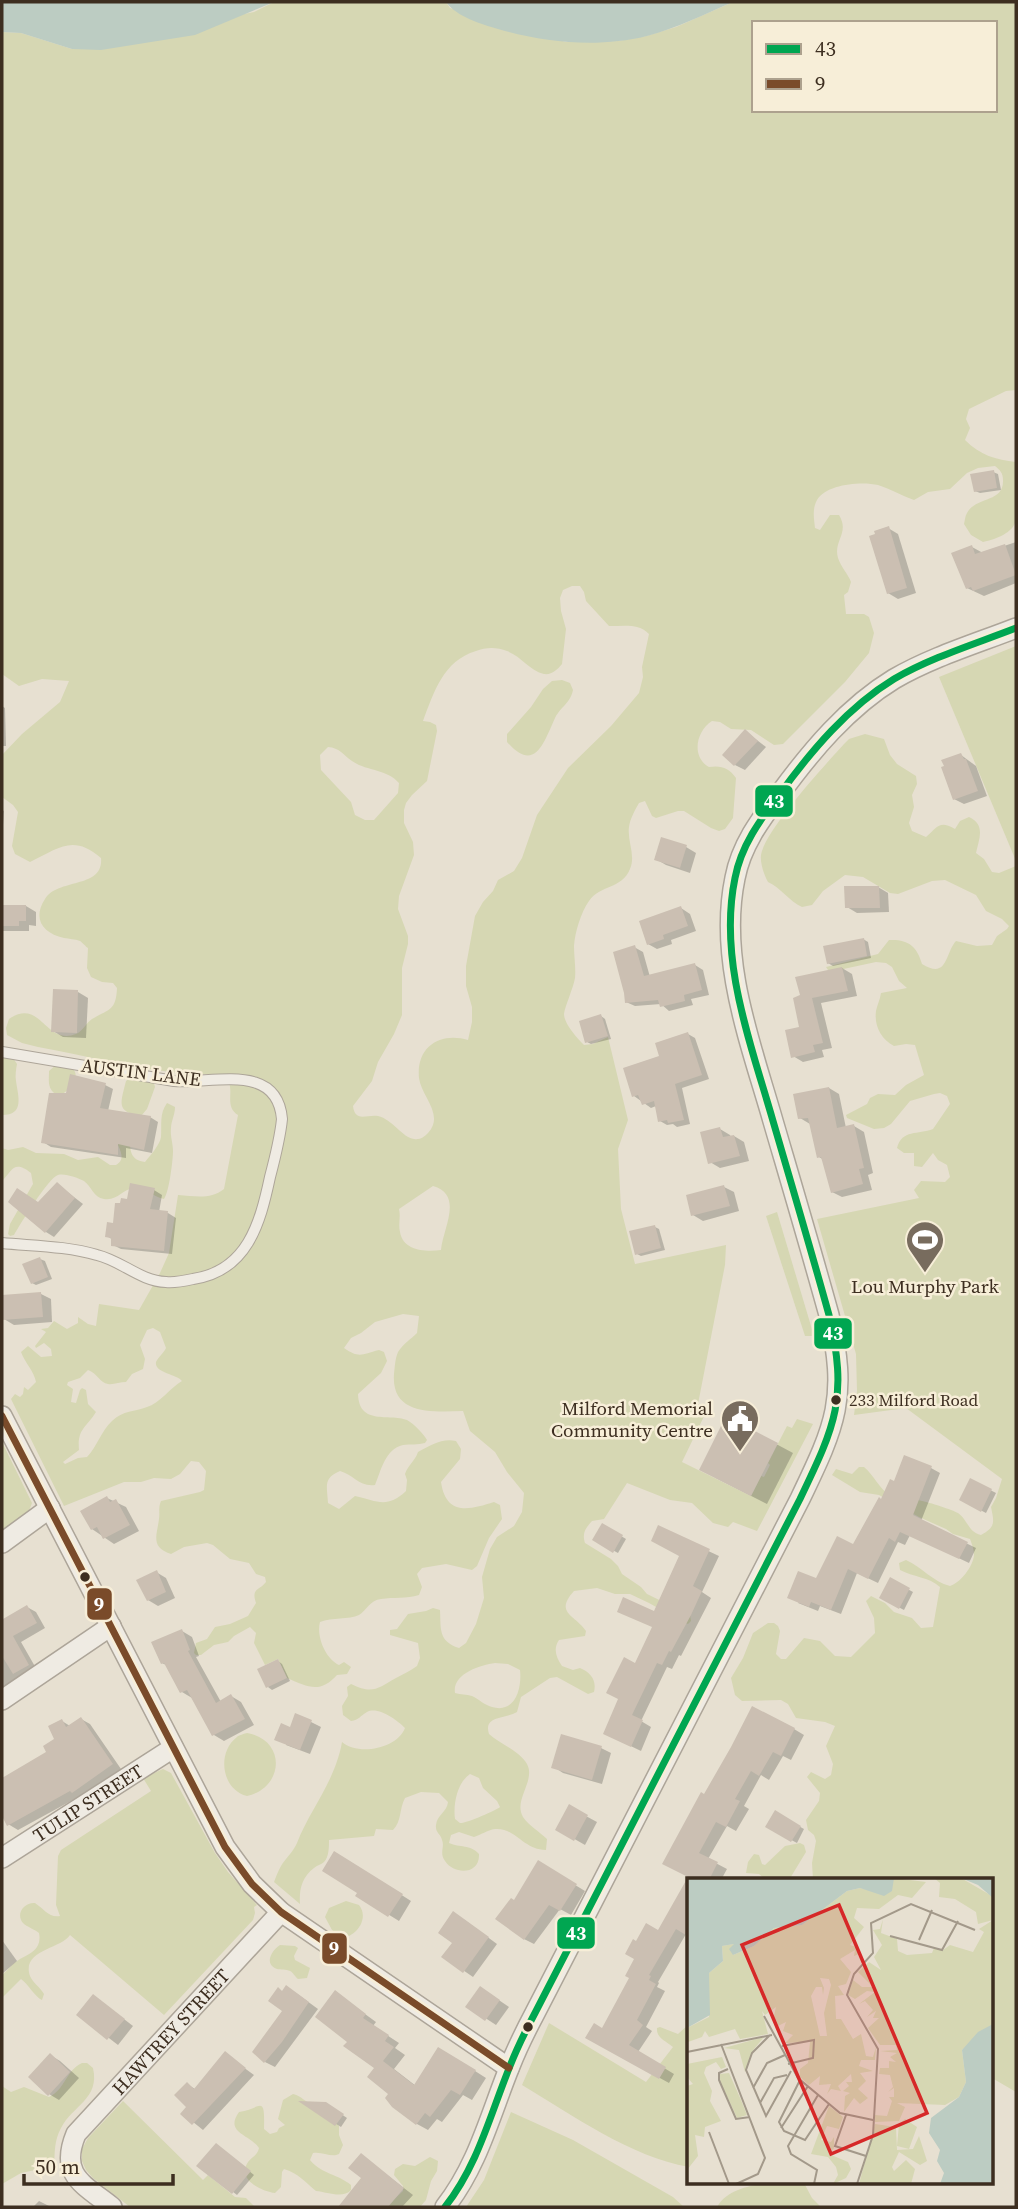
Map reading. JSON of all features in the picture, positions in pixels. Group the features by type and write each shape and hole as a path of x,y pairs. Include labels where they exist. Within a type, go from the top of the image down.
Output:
{"street":[{"path":"445,2207 461,2185 479,2150 509,2068 557,1967 800,1499 826,1444 836,1407 839,1377 831,1324 747,1029 735,975 730,933 731,906 734,879 742,852 788,782 827,736 861,703 913,669 1016,628"},
{"path":"3,1423 229,1853 262,1894 281,1912 509,2068"},
{"path":"2,1542 50,1508"},
{"path":"2,1700 111,1626"},
{"name":"TULIP STREET","path":"2,1858 173,1748"},
{"name":"HAWTREY STREET","path":"112,2207 76,2177 71,2167 69,2156 76,2134 281,1912"}],"lane":[{"name":"AUSTIN LANE","path":"2,1052 174,1080 246,1080 261,1084 274,1095 282,1119 261,1215 244,1251 216,1272 200,1278 167,1282 138,1275 96,1254 2,1243"}],"green space":[{"path":"274,2 446,2 450,8 566,42 618,41 646,36 676,27 733,2 1016,2 1016,390 1006,391 969,409 966,419 970,428 965,440 989,456 1016,462 1015,523 1006,533 983,542 971,535 964,524 966,514 971,508 994,496 1002,487 1002,475 995,466 978,468 967,473 950,489 928,492 914,500 883,487 854,484 828,490 817,500 814,507 815,528 820,530 830,515 839,515 842,521 837,552 851,582 844,595 846,614 864,614 869,617 874,633 869,653 845,682 783,744 774,745 751,730 731,729 720,722 712,721 702,731 698,751 703,763 709,767 724,768 736,778 733,818 725,829 719,831 711,828 684,811 656,818 652,816 645,801 639,803 629,827 632,858 630,869 622,880 594,896 581,916 574,946 575,978 564,1014 569,1027 584,1045 608,1037 628,1120 618,1149 621,1209 635,1264 726,1245 725,1265 698,1404 708,1408 682,1462 751,1496 761,1476 764,1477 770,1465 768,1463 787,1426 792,1428 797,1419 813,1424 757,1531 733,1522 728,1527 713,1523 692,1503 670,1500 627,1483 604,1519 592,1521 586,1529 585,1543 611,1559 622,1574 647,1594 690,1615 691,1621 688,1624 683,1622 630,1594 615,1594 597,1588 574,1591 568,1598 568,1613 586,1631 585,1636 559,1640 556,1647 557,1656 562,1666 573,1670 580,1668 590,1674 594,1680 594,1692 588,1694 557,1677 550,1678 521,1697 517,1712 497,1718 488,1728 489,1734 520,1755 527,1764 529,1777 522,1797 521,1811 525,1820 547,1839 546,1850 531,1846 502,1829 474,1837 459,1832 451,1835 449,1843 468,1847 479,1854 478,1861 471,1869 454,1869 443,1858 443,1843 436,1828 448,1802 439,1793 421,1792 405,1798 398,1823 393,1830 376,1829 374,1836 329,1840 326,1860 304,1879 300,1904 274,1882 328,1783 342,1742 357,1749 376,1748 394,1741 405,1728 382,1712 376,1711 367,1712 351,1721 343,1715 342,1706 348,1696 347,1687 351,1684 375,1689 417,1666 420,1658 418,1643 390,1635 390,1630 397,1629 408,1614 433,1608 440,1610 441,1629 447,1642 459,1648 466,1643 476,1624 484,1598 482,1577 490,1549 497,1537 514,1526 522,1512 524,1493 495,1452 470,1431 463,1411 427,1411 406,1404 399,1397 394,1374 396,1357 402,1346 417,1333 419,1316 403,1314 375,1322 351,1338 344,1348 358,1355 379,1350 384,1352 387,1361 381,1373 358,1394 364,1411 376,1416 407,1420 427,1440 422,1444 403,1445 392,1451 384,1461 375,1485 361,1483 340,1471 335,1474 327,1483 328,1503 339,1509 355,1496 382,1502 399,1497 406,1491 405,1474 418,1452 451,1440 456,1441 461,1449 460,1459 441,1482 448,1501 460,1508 494,1502 500,1505 502,1519 489,1538 477,1566 472,1570 446,1564 422,1568 417,1574 422,1587 419,1595 377,1600 359,1615 320,1622 319,1634 326,1653 339,1665 344,1662 351,1667 347,1674 337,1675 325,1685 308,1686 287,1678 278,1659 265,1665 254,1643 256,1633 250,1627 228,1642 214,1645 201,1655 194,1653 196,1643 207,1639 215,1627 248,1616 256,1603 255,1592 266,1582 265,1577 256,1574 249,1563 230,1559 213,1545 207,1543 184,1547 171,1554 157,1544 161,1501 204,1490 206,1471 199,1462 191,1461 180,1474 171,1479 124,1482 64,1506 11,1399 15,1394 20,1397 24,1387 28,1390 36,1382 21,1352 28,1346 41,1357 52,1356 51,1349 44,1343 36,1348 35,1346 46,1332 41,1329 48,1328 54,1321 67,1329 78,1323 78,1317 96,1326 99,1304 139,1310 169,1253 178,1195 208,1196 224,1189 238,1115 231,1106 228,1081 220,1076 131,1066 22,1043 7,1035 9,1019 20,1014 36,1017 57,1034 76,1034 92,1019 111,1008 117,988 113,983 91,977 87,968 88,948 82,942 50,933 40,919 41,906 51,892 95,875 100,868 101,858 74,845 58,848 30,862 15,854 12,846 18,812 2,797 2,755 60,702 69,681 42,679 19,686 2,674 2,32 21,33 72,49 254,12","holes":["580,586 586,601 609,626 636,627 649,634 639,693 611,726 568,768 537,815 522,858 514,871 498,880 475,916 466,966 466,986 472,1007 468,1040 440,1040 426,1050 419,1067 419,1078 433,1112 433,1126 422,1138 410,1138 383,1118 359,1116 353,1106 372,1081 378,1062 402,1015 402,968 408,936 398,909 399,896 414,855 413,842 404,823 404,810 412,795 427,781 437,731 436,725 423,721 441,679 455,662 476,651 499,649 512,653 539,672 547,674 556,670 562,664 566,629 561,611 560,598 563,590","328,747 338,750 352,761 394,778 399,783 398,793 374,820 365,820 355,815 351,802 321,770 320,755","433,1186 442,1190 450,1204 441,1250 429,1251 410,1247 400,1232 399,1209","153,1328 160,1332 166,1348 156,1362 158,1369 182,1381 151,1405 116,1417 87,1457 65,1464 63,1462 79,1450 81,1433 96,1412 88,1404 86,1390 82,1388 76,1403 71,1402 73,1389 67,1385 68,1382 80,1378 88,1370 105,1383 126,1382 132,1374 143,1369 145,1359 140,1345 147,1330","495,1663 508,1664 520,1670 516,1698 507,1707 492,1707 472,1696 455,1693 455,1686 462,1676","470,1774 479,1778 483,1788 500,1807 459,1823 455,1819 457,1794"]},
{"path":"1016,646 1016,861 939,677"},
{"path":"552,681 570,683 572,695 557,714 542,745 532,755 517,751 507,742 507,734 543,689"},
{"path":"865,734 884,739 897,764 916,776 917,784 912,795 914,807 909,823 912,831 926,837 942,825 955,829 960,821 969,817 979,828 980,838 976,853 984,859 992,872 999,873 1016,866 1016,2092 993,2079 993,1878 813,1878 812,1863 816,1841 808,1830 806,1820 819,1801 820,1793 807,1777 811,1772 825,1779 831,1775 833,1764 826,1746 835,1726 796,1718 788,1704 781,1700 742,1701 735,1695 731,1678 753,1633 768,1623 774,1623 780,1631 776,1654 781,1659 786,1659 804,1638 820,1641 835,1656 851,1657 875,1633 874,1618 866,1601 871,1596 885,1603 894,1612 912,1618 921,1628 933,1627 940,1587 900,1570 899,1563 906,1560 950,1586 969,1569 974,1553 970,1539 953,1534 879,1495 860,1492 832,1475 836,1469 852,1474 859,1467 864,1467 890,1495 914,1499 955,1512 973,1531 981,1535 993,1524 991,1507 1002,1479 906,1408 854,1415 857,1391 856,1354 817,1219 919,1198 914,1190 921,1181 945,1182 950,1177 947,1165 933,1153 922,1167 914,1166 914,1153 904,1153 897,1148 907,1135 933,1129 950,1104 947,1096 940,1093 910,1101 891,1124 884,1128 874,1129 847,1118 846,1115 867,1104 870,1098 878,1094 895,1095 924,1075 915,1045 894,1046 882,1036 877,1027 876,1011 881,993 907,988 899,981 892,967 876,962 834,971 826,967 878,954 889,940 896,940 911,945 922,964 937,969 945,963 956,941 977,946 992,945 997,936 1009,926 986,911 976,895 945,880 932,881 898,894 890,893 863,877 845,875 823,891 812,905 802,907 768,882 761,862 765,844 797,798 849,739"},
{"path":"2,1058 13,1058 17,1064 19,1098 14,1112 2,1115"},
{"path":"56,1065 72,1068 76,1077 69,1089 58,1096 50,1088 49,1082 49,1071"},
{"path":"131,1077 154,1083 147,1109 141,1116 127,1112 122,1105 126,1081"},
{"path":"167,1103 175,1107 171,1125 171,1169 164,1199 138,1188 104,1199 97,1196 84,1181 68,1175 58,1175 41,1192 14,1235 8,1234 10,1224 33,1184 31,1173 20,1167 14,1168 2,1181 2,1148 8,1150 23,1147 36,1153 64,1154 78,1160 98,1157 110,1165 116,1165 122,1157 116,1140 130,1140 132,1155 145,1162 160,1140 162,1115"},
{"path":"777,1212 814,1336 805,1336 766,1216"},
{"path":"2,1442 32,1503 29,1511 2,1530"},
{"path":"247,1733 260,1737 269,1745 276,1764 268,1784 247,1796 239,1792 227,1779 224,1761 230,1744"},
{"path":"163,1769 171,1773 228,1872 257,1905 254,1907 253,1920 164,2015 70,1935 36,1955 31,1961 30,1976 44,1994 42,2000 21,1979 2,1998 2,1975 32,1952 39,1943 39,1933 21,1919 22,1909 35,1903 50,1914 60,1916 56,1905 58,1856 61,1850 151,1791 143,1778"},
{"path":"800,1843 804,1845 806,1852 790,1878 764,1878 759,1874 746,1873 748,1862 754,1854 759,1855 765,1865 785,1846"},
{"path":"346,1901 359,1905 363,1915 358,1929 344,1938 332,1930 325,1917 329,1908"},
{"path":"280,1945 298,1948 295,1960 310,1968 307,1978 298,1979 287,1970 273,1967 270,1961 272,1954"},
{"path":"549,2023 646,2082 673,2047 660,2037 657,2028 678,2034 687,2026 687,2167 667,2162 624,2145 522,2085"},
{"path":"82,2063 93,2068 93,2087 61,2128 56,2142 54,2166 21,2173 2,2184 2,2086 11,2092 24,2087 49,2097 59,2090 72,2070"},
{"path":"293,2094 339,2126 343,2145 339,2154 313,2153 310,2160 320,2169 351,2185 348,2193 339,2195 316,2191 298,2176 284,2169 281,2187 275,2193 258,2187 245,2174 248,2162 259,2148 236,2129 235,2119 239,2112 262,2107 264,2129 270,2134 277,2132 285,2125 278,2119 283,2100"},
{"path":"123,2101 203,2180 208,2175 235,2197 246,2198 255,2207 130,2207 93,2178 82,2161 82,2149 88,2138"},
{"path":"511,2112 573,2140 673,2197 684,2207 466,2207 484,2180"},
{"path":"430,2157 438,2161 437,2171 426,2200 420,2207 386,2207 403,2191 403,2186 394,2175 395,2169 403,2164 415,2166"},
{"path":"760,2184 805,2184 821,2207 717,2207 726,2197"}],"shaded area":[{"path":"2,2 274,2 195,35 101,50 72,49 21,33 2,32"},
{"path":"446,2 733,2 647,36 591,43 553,41 498,29 463,16"}],"building":[{"path":"994,470 997,488 974,492 970,474"},
{"path":"889,526 907,588 887,594 869,536 875,534 874,531"},
{"path":"1005,544 1016,575 973,591 971,587 966,589 951,553 972,545 975,554"},
{"path":"745,729 758,741 734,766 722,755"},
{"path":"961,753 966,759 978,791 953,800 941,760"},
{"path":"661,837 687,845 680,868 654,860"},
{"path":"844,886 879,886 880,908 845,908"},
{"path":"2,905 26,905 26,921 19,921 19,926 2,926"},
{"path":"681,906 688,926 663,935 664,939 647,945 639,921"},
{"path":"864,938 867,956 827,964 823,946"},
{"path":"635,945 644,976 695,963 702,990 684,995 685,1001 660,1007 658,1000 625,1003 613,952"},
{"path":"842,967 848,991 812,998 823,1043 813,1045 815,1052 791,1058 785,1030 799,1027 793,998 800,995 795,977"},
{"path":"53,989 78,990 77,1033 51,1032"},
{"path":"601,1014 608,1036 585,1043 579,1021"},
{"path":"688,1032 702,1075 675,1084 684,1120 658,1122 654,1101 642,1105 638,1095 632,1097 623,1068 659,1056 655,1043"},
{"path":"70,1074 106,1083 100,1108 151,1116 144,1150 118,1144 118,1155 41,1143 49,1093 66,1093"},
{"path":"829,1087 837,1128 854,1124 864,1168 859,1169 863,1184 831,1193 821,1157 817,1158 808,1118 798,1119 793,1094"},
{"path":"720,1127 723,1137 734,1135 740,1156 708,1164 700,1132"},
{"path":"57,1182 75,1198 45,1233 8,1202 17,1188 38,1202"},
{"path":"130,1183 155,1188 150,1209 168,1211 164,1251 111,1246 111,1238 105,1237 107,1222 113,1223 115,1203 120,1203 121,1198 127,1199"},
{"path":"724,1185 730,1206 691,1216 686,1195"},
{"path":"655,1225 661,1248 635,1255 629,1231"},
{"path":"40,1257 48,1277 31,1284 22,1264"},
{"path":"41,1292 43,1317 2,1320 2,1295"},
{"name":"Milford Memorial Community Centre","path":"726,1416 778,1443 751,1496 699,1470"},
{"path":"904,1455 932,1466 913,1515 968,1542 959,1559 900,1532 895,1542 889,1538 868,1579 848,1569 831,1610 811,1602 809,1607 787,1598 798,1571 816,1578 837,1536 853,1544 890,1479 894,1481"},
{"path":"970,1478 992,1489 981,1512 959,1500"},
{"path":"107,1496 110,1502 116,1499 130,1525 103,1539 97,1527 91,1530 80,1511"},
{"path":"602,1523 623,1535 613,1553 592,1540"},
{"path":"658,1525 710,1549 693,1586 702,1591 691,1615 662,1665 657,1663 632,1715 643,1720 631,1747 603,1734 618,1699 606,1693 624,1657 635,1663 652,1627 617,1612 623,1597 654,1611 679,1556 651,1541"},
{"path":"157,1570 166,1592 147,1601 136,1580"},
{"path":"890,1577 910,1588 899,1609 879,1598"},
{"path":"27,1605 37,1623 13,1636 29,1665 13,1674 2,1656 2,1617 3,1619"},
{"path":"182,1629 190,1650 188,1651 216,1703 231,1694 245,1719 212,1736 187,1690 180,1693 164,1663 161,1664 151,1642"},
{"path":"278,1659 287,1678 266,1688 257,1669"},
{"path":"752,1706 795,1728 781,1756 773,1752 759,1776 751,1771 735,1799 740,1801 726,1827 716,1822 699,1853 718,1862 710,1878 687,1878 662,1864 701,1792 704,1794"},
{"path":"295,1713 312,1720 300,1750 274,1740 281,1723 290,1727"},
{"path":"81,1717 113,1764 72,1793 70,1791 7,1826 2,1816 2,1778 46,1752 43,1746 54,1739 48,1726 62,1719 66,1727"},
{"path":"561,1734 602,1746 592,1780 551,1768"},
{"path":"569,1804 588,1815 574,1841 555,1830"},
{"path":"775,1810 801,1826 791,1842 765,1827"},
{"path":"334,1851 403,1894 388,1917 322,1871"},
{"path":"538,1860 577,1884 560,1911 549,1905 524,1940 495,1919 511,1898 514,1900"},
{"path":"687,1879 687,1936 676,1929 649,1975 649,1980 656,1984 637,2020 643,2025 629,2045 666,2067 659,2079 585,2038 594,2023 602,2028 629,1978 625,1976 634,1959 625,1954 633,1939 636,1941 646,1923 658,1930"},
{"path":"453,1911 489,1937 463,1973 441,1957 452,1943 438,1933"},
{"path":"286,1985 309,2002 264,2063 252,2052 282,2011 268,2001 278,1987 282,1991"},
{"path":"480,1986 500,2000 485,2021 465,2007"},
{"path":"335,1990 366,2014 363,2018 389,2035 385,2041 394,2047 383,2061 414,2085 438,2047 476,2070 460,2095 451,2090 430,2117 425,2113 416,2125 392,2107 385,2098 388,2094 367,2077 374,2068 343,2046 347,2042 315,2017"},
{"path":"93,1994 125,2019 107,2040 76,2015"},
{"path":"225,2051 246,2068 192,2125 180,2114 186,2107 174,2095 187,2082 194,2089"},
{"path":"50,2053 70,2072 48,2096 28,2077"},
{"path":"298,2101 326,2102 344,2114 335,2126"},
{"path":"216,2143 251,2171 232,2194 196,2166"},
{"path":"361,2153 404,2188 388,2207 338,2207 361,2178 348,2168"}],"transit line":[{"name":"43","path":"445,2207 475,2157 525,2032 800,1499 830,1430 835,1410 838,1368 829,1315 739,1001 731,940 731,909 738,866 747,844 772,804 831,731 861,703 908,671 1016,628"},
{"name":"9","path":"2,1416 225,1847 252,1884 281,1912 509,2068"}],"place":[{"name":"Lou Murphy Park","path":"925,1274"},
{"name":"233 Milford Road","path":"836,1400"},
{"name":"Milford Memorial Community Centre","path":"740,1453"}]}
